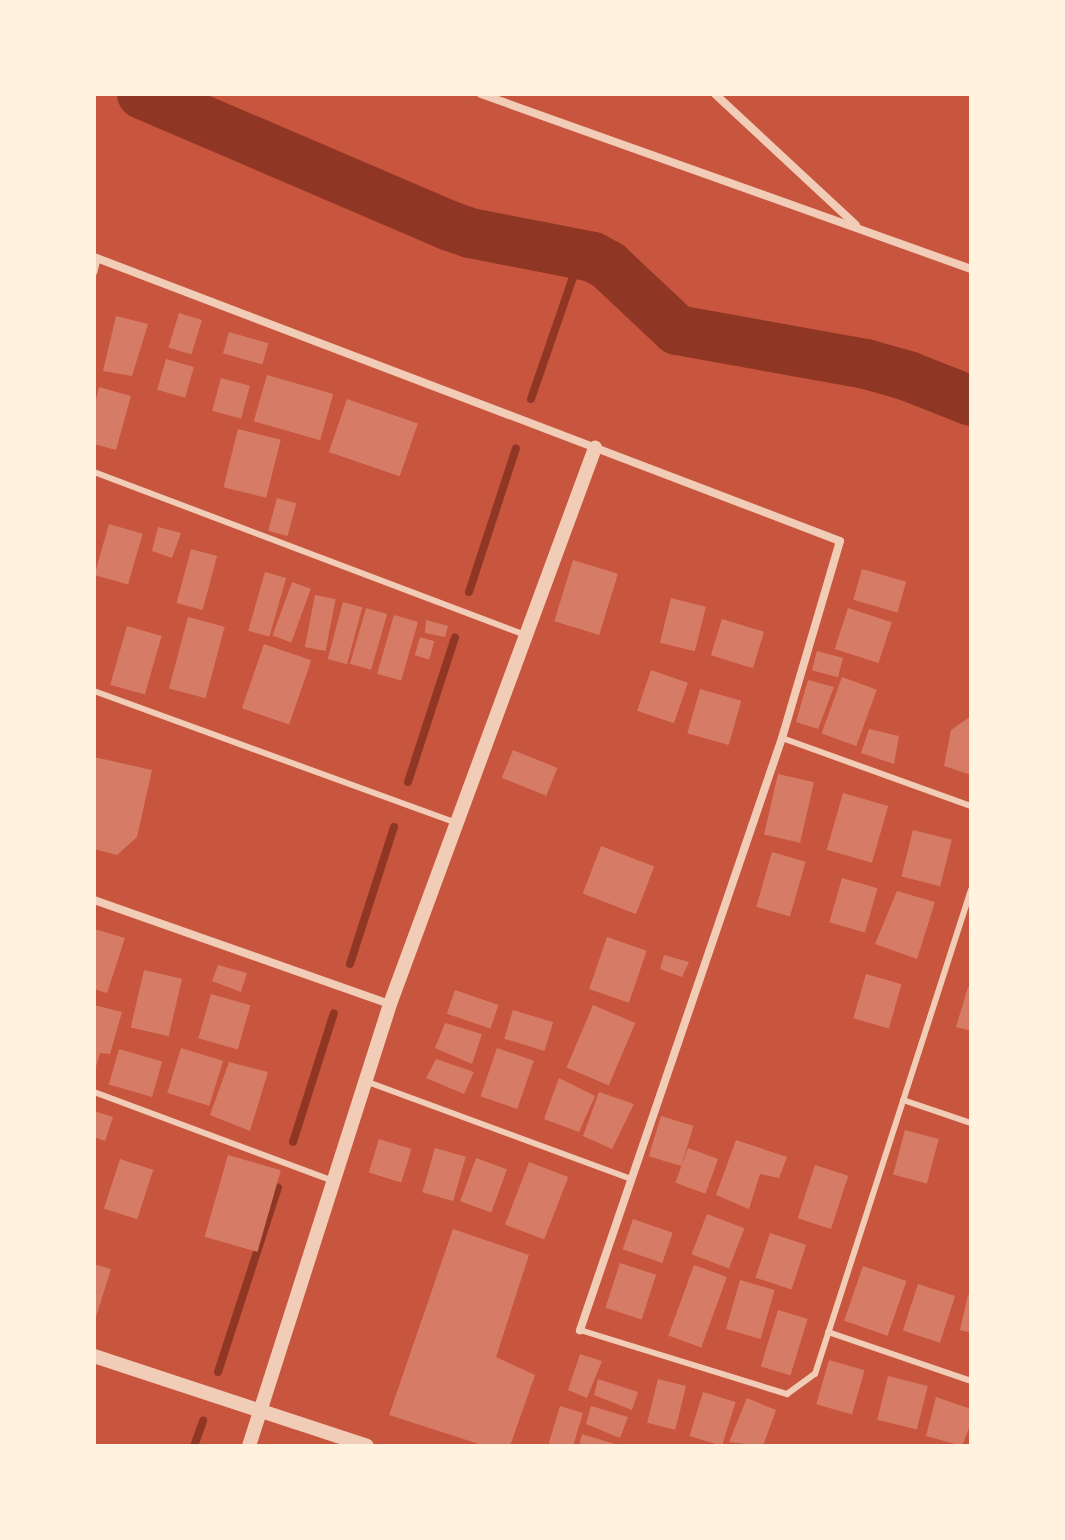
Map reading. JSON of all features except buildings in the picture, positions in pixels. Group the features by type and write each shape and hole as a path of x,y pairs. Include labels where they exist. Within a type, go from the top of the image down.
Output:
{"street":[{"path":"481,94 971,269"},
{"path":"715,94 859,228"},
{"path":"96,258 840,541 782,738 580,1330"},
{"path":"249,1446 390,1004 595,448"},
{"path":"94,900 390,1004"},
{"path":"94,1356 367,1446"}],"lane":[{"path":"94,273 96,258"},
{"path":"94,472 526,635"},
{"path":"94,691 457,823"},
{"path":"782,738 971,806"},
{"path":"580,1330 787,1394 815,1374 971,890"},
{"path":"365,1081 631,1179"},
{"path":"94,1092 333,1181"},
{"path":"903,1100 971,1123"},
{"path":"828,1332 971,1381"}],"waterway":[{"path":"142,94 450,226 470,233 593,257 609,266 677,330 866,364 908,376 971,401"},
{"path":"531,399 581,254"},
{"path":"469,592 516,448"},
{"path":"408,782 455,637"},
{"path":"350,964 394,827"},
{"path":"293,1142 334,1013"},
{"path":"218,1372 278,1187"},
{"path":"194,1446 203,1421"}]}
